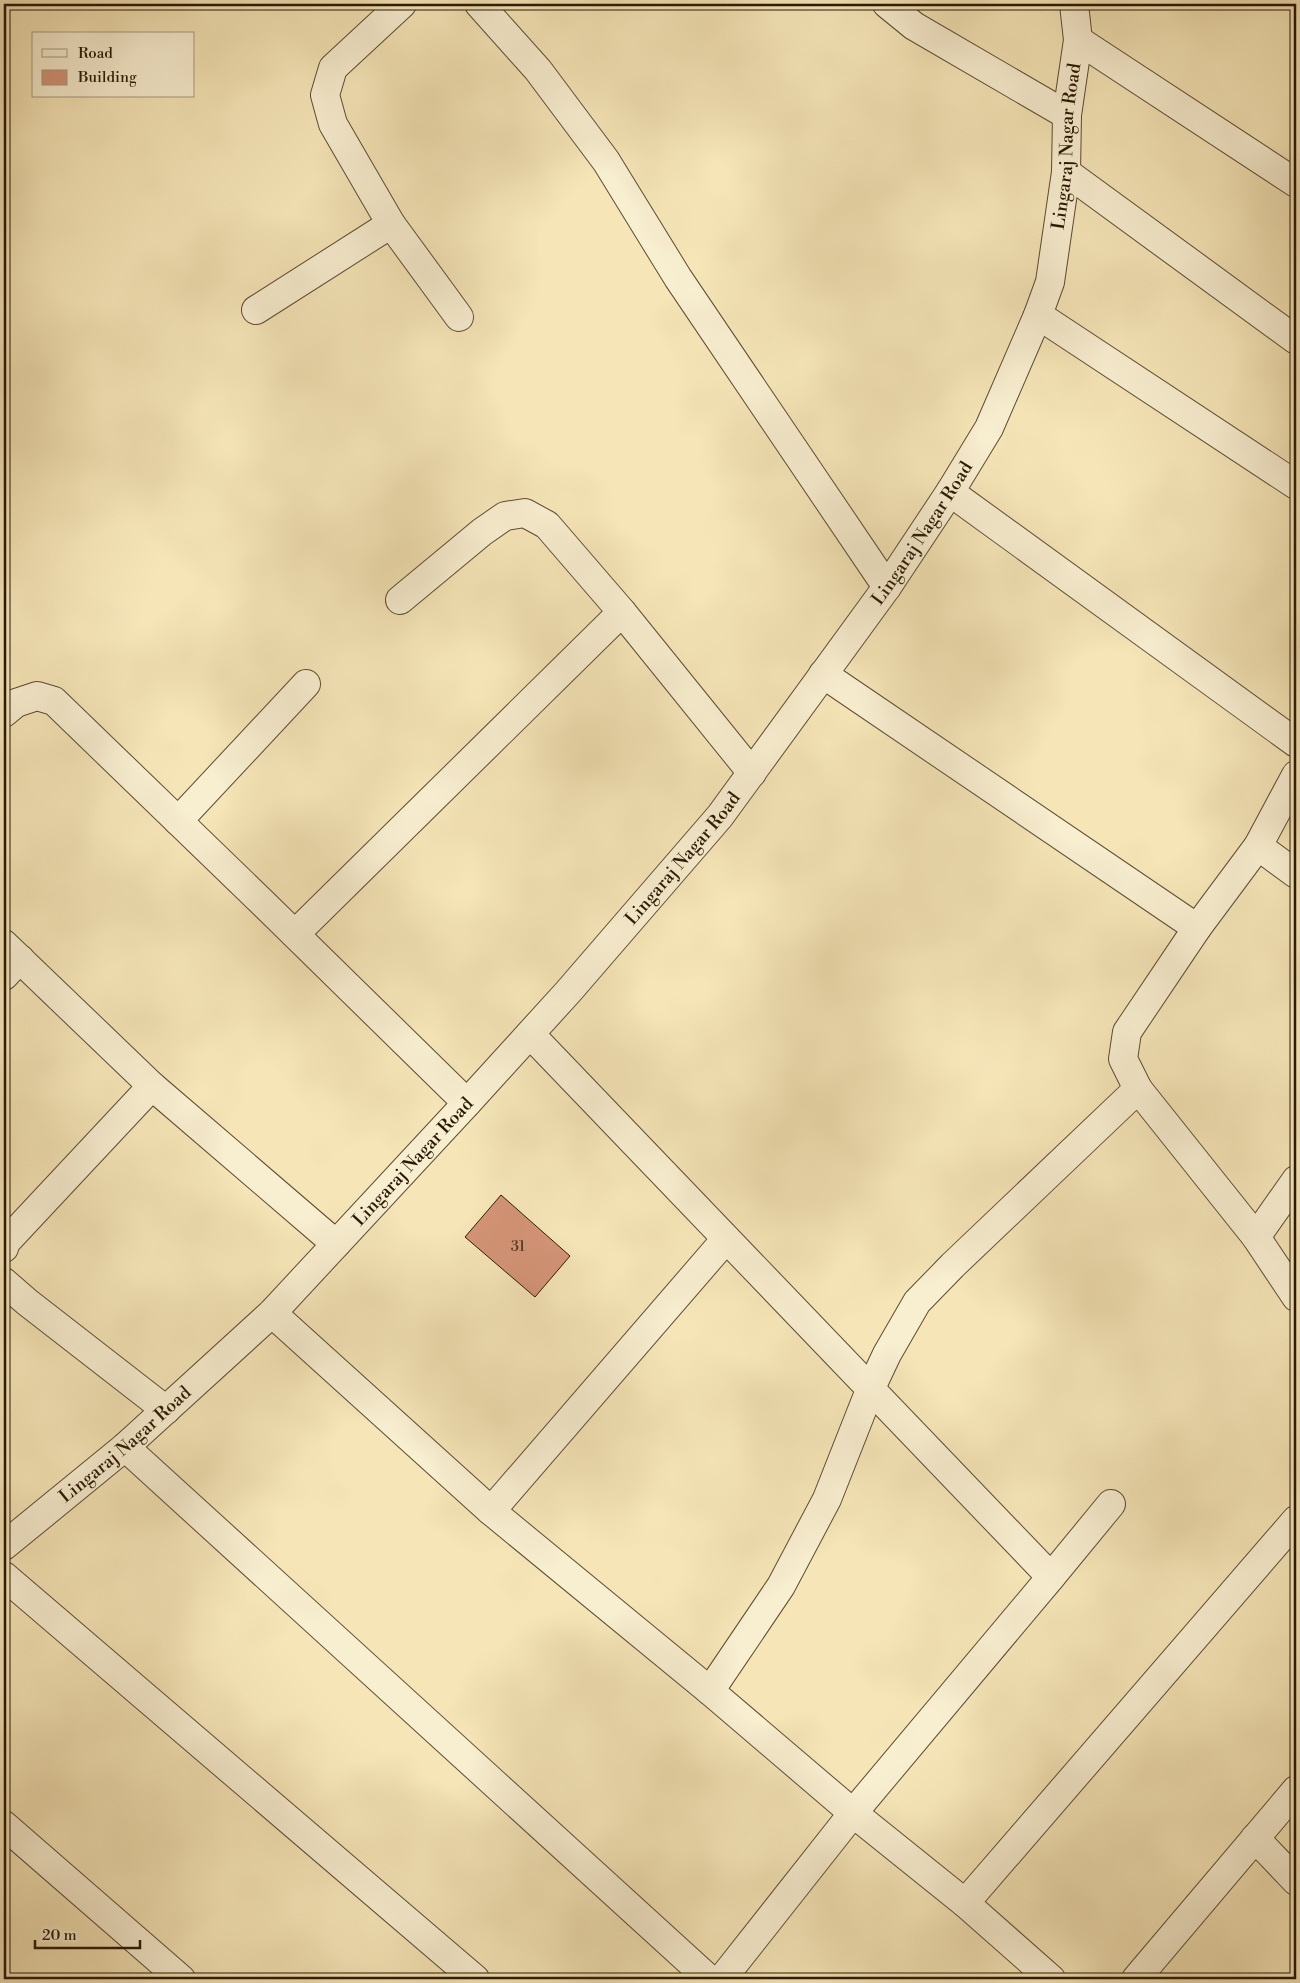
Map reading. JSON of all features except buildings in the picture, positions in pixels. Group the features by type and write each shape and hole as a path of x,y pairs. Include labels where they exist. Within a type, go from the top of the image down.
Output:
{"street":[{"path":"402,4 333,68 325,95 334,124 391,224 459,317"},
{"path":"479,4 538,70 606,162 678,278 887,587"},
{"path":"887,4 914,26 1067,115"},
{"name":"Lingaraj Nagar Road","path":"4,1546 124,1447 272,1313 467,1103 568,992 720,816 887,587 950,492 989,428 1038,315 1050,282 1066,172 1067,115 1078,40 1074,4"},
{"path":"1078,40 1296,183"},
{"path":"1066,172 1296,340"},
{"path":"256,310 391,224"},
{"path":"1038,315 1296,485"},
{"path":"950,492 1296,743"},
{"path":"400,600 482,532 505,516 525,513 546,525 622,612 752,773"},
{"path":"295,934 622,612"},
{"path":"824,674 1197,928"},
{"path":"178,821 306,684"},
{"path":"4,713 16,702 37,696 54,701 467,1103"},
{"path":"1296,775 1258,846 1197,928 1127,1032 1123,1059 1138,1089 1256,1237 1296,1297"},
{"path":"1258,846 1296,874"},
{"path":"9,960 336,1244"},
{"path":"530,1034 870,1390 1052,1577"},
{"path":"4,1248 6,1242 152,1086"},
{"path":"710,1690 782,1586 827,1499 870,1390 887,1354 917,1302 952,1265 1138,1089"},
{"path":"1256,1237 1296,1180"},
{"path":"492,1510 726,1239"},
{"path":"4,1282 166,1410"},
{"path":"272,1313 492,1510 710,1690 853,1813 965,1903 1051,1979"},
{"path":"124,1447 708,1979"},
{"path":"722,1979 853,1813 1052,1577 1110,1504"},
{"path":"965,1903 1296,1520"},
{"path":"4,1576 475,1979"},
{"path":"1136,1979 1296,1790"},
{"path":"4,1825 182,1979"},
{"path":"1255,1838 1296,1881"}]}
